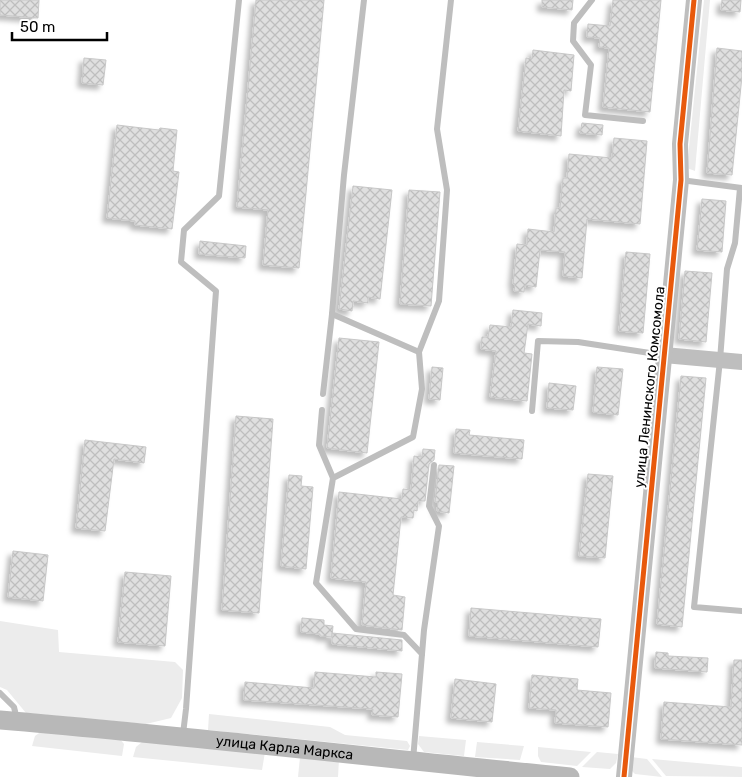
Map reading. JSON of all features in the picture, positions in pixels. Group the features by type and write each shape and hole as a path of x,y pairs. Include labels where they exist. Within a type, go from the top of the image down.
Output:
{"main road":[{"name":"улица Карла Маркса","path":"8,720 182,735 412,761 447,771 558,776"}],"street":[{"name":"улица Ленинского Комсомола","path":"624,777 681,180 680,144 694,0"},
{"path":"664,355 742,362"}],"lane":[{"path":"182,735 186,709 216,291 181,262 184,230 219,196 239,0"},
{"path":"323,394 344,175 364,0"},
{"path":"333,478 413,437 422,389 418,352 438,301 447,190 437,129 451,0"},
{"path":"592,0 574,23 573,41 591,65 585,115 643,121"},
{"path":"681,180 741,188 735,243 727,269 720,360 694,607 742,611"},
{"path":"332,314 418,352"},
{"path":"532,411 538,341 578,342 664,355"},
{"path":"322,410 319,445 333,478 316,583 356,630 404,635 422,654"},
{"path":"412,761 424,630 439,526 429,506 434,466"},
{"path":"0,693 14,707 8,720"}],"shaded area":[{"path":"704,0 710,0 695,171 687,168"},
{"path":"0,621 58,630 59,652 175,662 183,670 182,698 171,718 146,724 26,713 7,690 0,687"},
{"path":"209,714 330,727 345,735 407,741 410,746 408,750 208,730"},
{"path":"42,731 120,739 124,744 122,756 32,746 35,736"},
{"path":"419,736 466,740 464,756 424,752 418,744"},
{"path":"142,742 265,752 262,770 133,757 136,747"},
{"path":"477,742 524,746 520,760 475,757"},
{"path":"538,747 591,752 577,766 541,762 538,756"},
{"path":"597,752 618,754 616,763 610,769 582,767"},
{"path":"300,757 339,760 338,777 298,777"},
{"path":"631,757 647,759 662,777 635,774 631,770"},
{"path":"652,759 742,767 742,777 666,776"}],"building":[{"path":"0,0 39,0 38,18 0,15"},
{"path":"256,0 324,0 299,268 263,265 268,210 237,207"},
{"path":"542,0 573,0 572,10 542,7"},
{"path":"613,0 661,0 650,112 603,107 609,48 599,47 600,38 587,37 588,24 610,26"},
{"path":"722,0 741,0 740,12 721,10"},
{"path":"717,48 742,51 742,76 732,175 707,173"},
{"path":"533,50 574,55 571,91 564,90 561,136 518,131 526,58 532,59"},
{"path":"84,58 106,60 103,85 82,83"},
{"path":"582,123 603,125 602,135 580,133"},
{"path":"117,125 177,130 173,171 179,172 172,229 135,225 135,221 107,218"},
{"path":"614,138 647,141 640,224 587,219 582,278 563,276 565,252 540,250 536,287 525,285 524,292 514,291 517,244 527,245 528,229 554,232 556,208 560,208 563,178 567,178 569,154 612,158"},
{"path":"353,186 392,190 380,299 368,297 368,303 353,301 352,311 339,309"},
{"path":"409,190 440,192 431,306 400,304"},
{"path":"702,199 726,201 722,252 697,250"},
{"path":"200,241 246,246 245,258 199,254"},
{"path":"626,252 650,254 643,333 619,331"},
{"path":"685,271 712,273 706,342 679,339"},
{"path":"513,310 542,313 541,326 528,324 524,353 532,354 527,401 490,397 496,351 481,349 482,337 488,337 490,325 511,327"},
{"path":"339,338 379,342 367,453 327,448"},
{"path":"432,367 443,368 440,400 429,399"},
{"path":"597,367 623,369 618,415 593,412"},
{"path":"681,376 706,378 682,627 657,624"},
{"path":"549,383 576,386 573,410 547,408"},
{"path":"236,416 273,419 259,613 222,610"},
{"path":"456,429 470,430 469,435 524,440 522,459 454,453"},
{"path":"85,440 146,447 144,463 114,459 105,531 76,528"},
{"path":"423,449 435,450 434,460 429,464 425,501 418,501 417,511 414,510 413,518 401,517 393,595 405,597 402,630 362,625 366,582 331,578 339,492 402,499 403,489 411,490 414,456 422,457"},
{"path":"439,465 454,466 449,513 437,511 438,502 435,502"},
{"path":"588,474 613,476 605,558 579,556"},
{"path":"289,475 302,476 301,486 313,487 306,569 281,566"},
{"path":"13,551 48,555 43,601 8,597"},
{"path":"125,572 171,576 165,646 118,642"},
{"path":"471,608 601,619 598,647 469,636"},
{"path":"302,618 324,620 324,625 333,626 332,637 301,632"},
{"path":"332,633 402,640 402,651 332,644"},
{"path":"656,652 668,653 668,656 708,658 707,672 655,668"},
{"path":"734,660 742,660 742,745 661,739 664,702 731,707"},
{"path":"315,672 376,677 376,672 402,674 398,717 372,715 373,709 244,700 245,682 314,688"},
{"path":"532,675 578,679 577,690 611,693 608,727 555,723 556,710 529,708"},
{"path":"455,679 496,684 492,722 451,718"}],"cycle path":[{"path":"624,777 681,180 680,144 694,0"}]}
